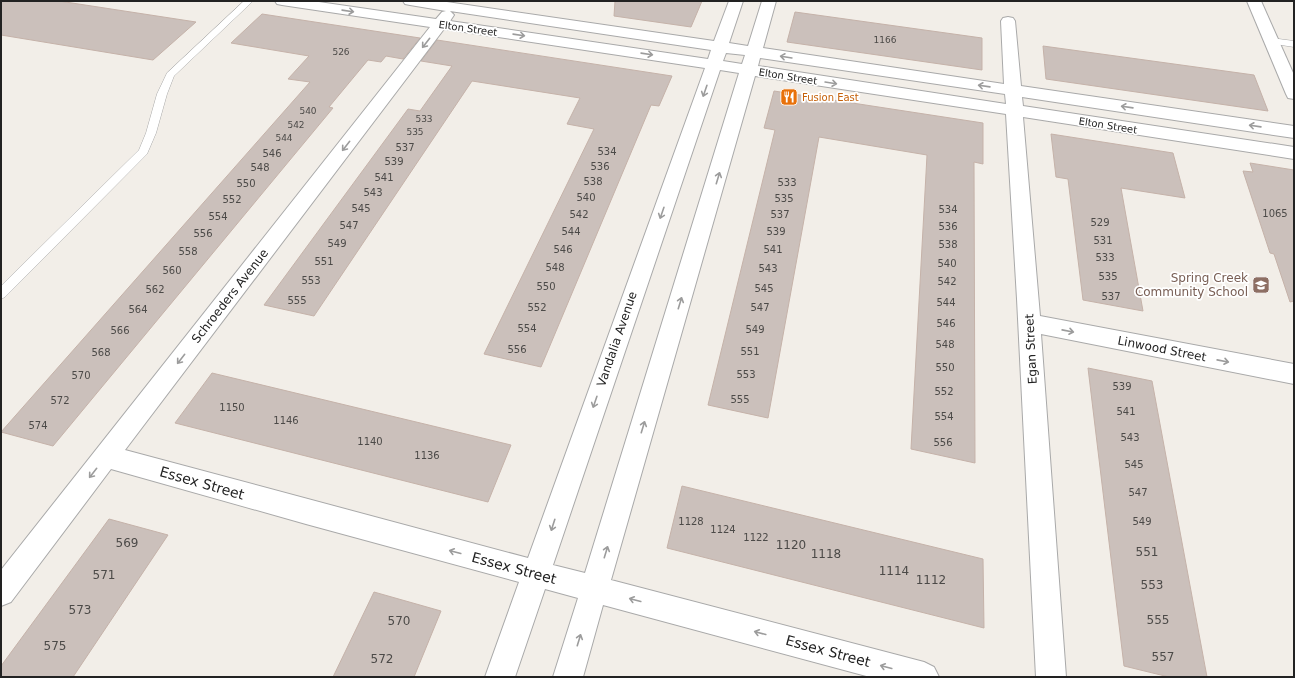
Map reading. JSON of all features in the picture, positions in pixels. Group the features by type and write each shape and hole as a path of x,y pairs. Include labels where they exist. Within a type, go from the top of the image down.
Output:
{"street":[{"name":"Elton Street","path":"282,1 440,24 717,56 1014,100 1294,132"},
{"name":"Elton Street","path":"410,1 455,4 717,56"},
{"name":"Vandalia Avenue","path":"500,677 736,1"},
{"path":"568,677 769,1"},
{"path":"1254,1 1294,94"},
{"name":"Schroeders Avenue","path":"1,592 455,4"},
{"name":"Egan Street","path":"1008,21 1029,323 1051,677"},
{"name":"Elton Street","path":"1014,100 1294,153"},
{"name":"Linwood Street","path":"1029,323 1294,374"},
{"name":"Essex Street","path":"106,456 537,574 924,677"}],"lane":[{"path":"1,294 136,160 147,144 162,89 170,75 249,1"},
{"path":"1271,41 1294,44"}],"building":[{"path":"1,1 59,1 196,22 153,60 1,35"},
{"path":"615,1 702,1 691,27 614,16"},
{"path":"795,12 982,38 982,70 787,42"},
{"path":"262,14 420,38 403,59 386,56 381,62 368,60 329,107 333,108 53,446 1,432 310,82 288,79 309,56 231,43"},
{"path":"437,40 672,76 659,106 651,105 541,367 484,354 594,129 567,124 580,98 472,81 314,316 264,305 408,109 420,111 452,66 421,61"},
{"path":"1043,46 1254,75 1268,111 1046,79"},
{"path":"774,91 983,123 983,164 974,162 975,463 911,449 927,155 819,137 768,418 708,405 775,130 764,128"},
{"path":"1051,134 1173,153 1185,198 1121,188 1143,311 1083,300 1068,179 1056,177"},
{"path":"1250,163 1294,170 1294,301 1290,302 1274,254 1270,253 1243,171 1253,172"},
{"path":"1088,368 1152,381 1207,677 1169,677 1124,666"},
{"path":"212,373 511,445 488,502 175,423"},
{"path":"682,486 983,559 984,628 667,548"},
{"path":"109,519 168,535 73,677 1,677 1,666"},
{"path":"374,592 441,611 414,677 333,677"}],"place":[{"name":"Fusion East","path":"789,97"},
{"name":"Spring Creek Community School","path":"1261,285"}]}
